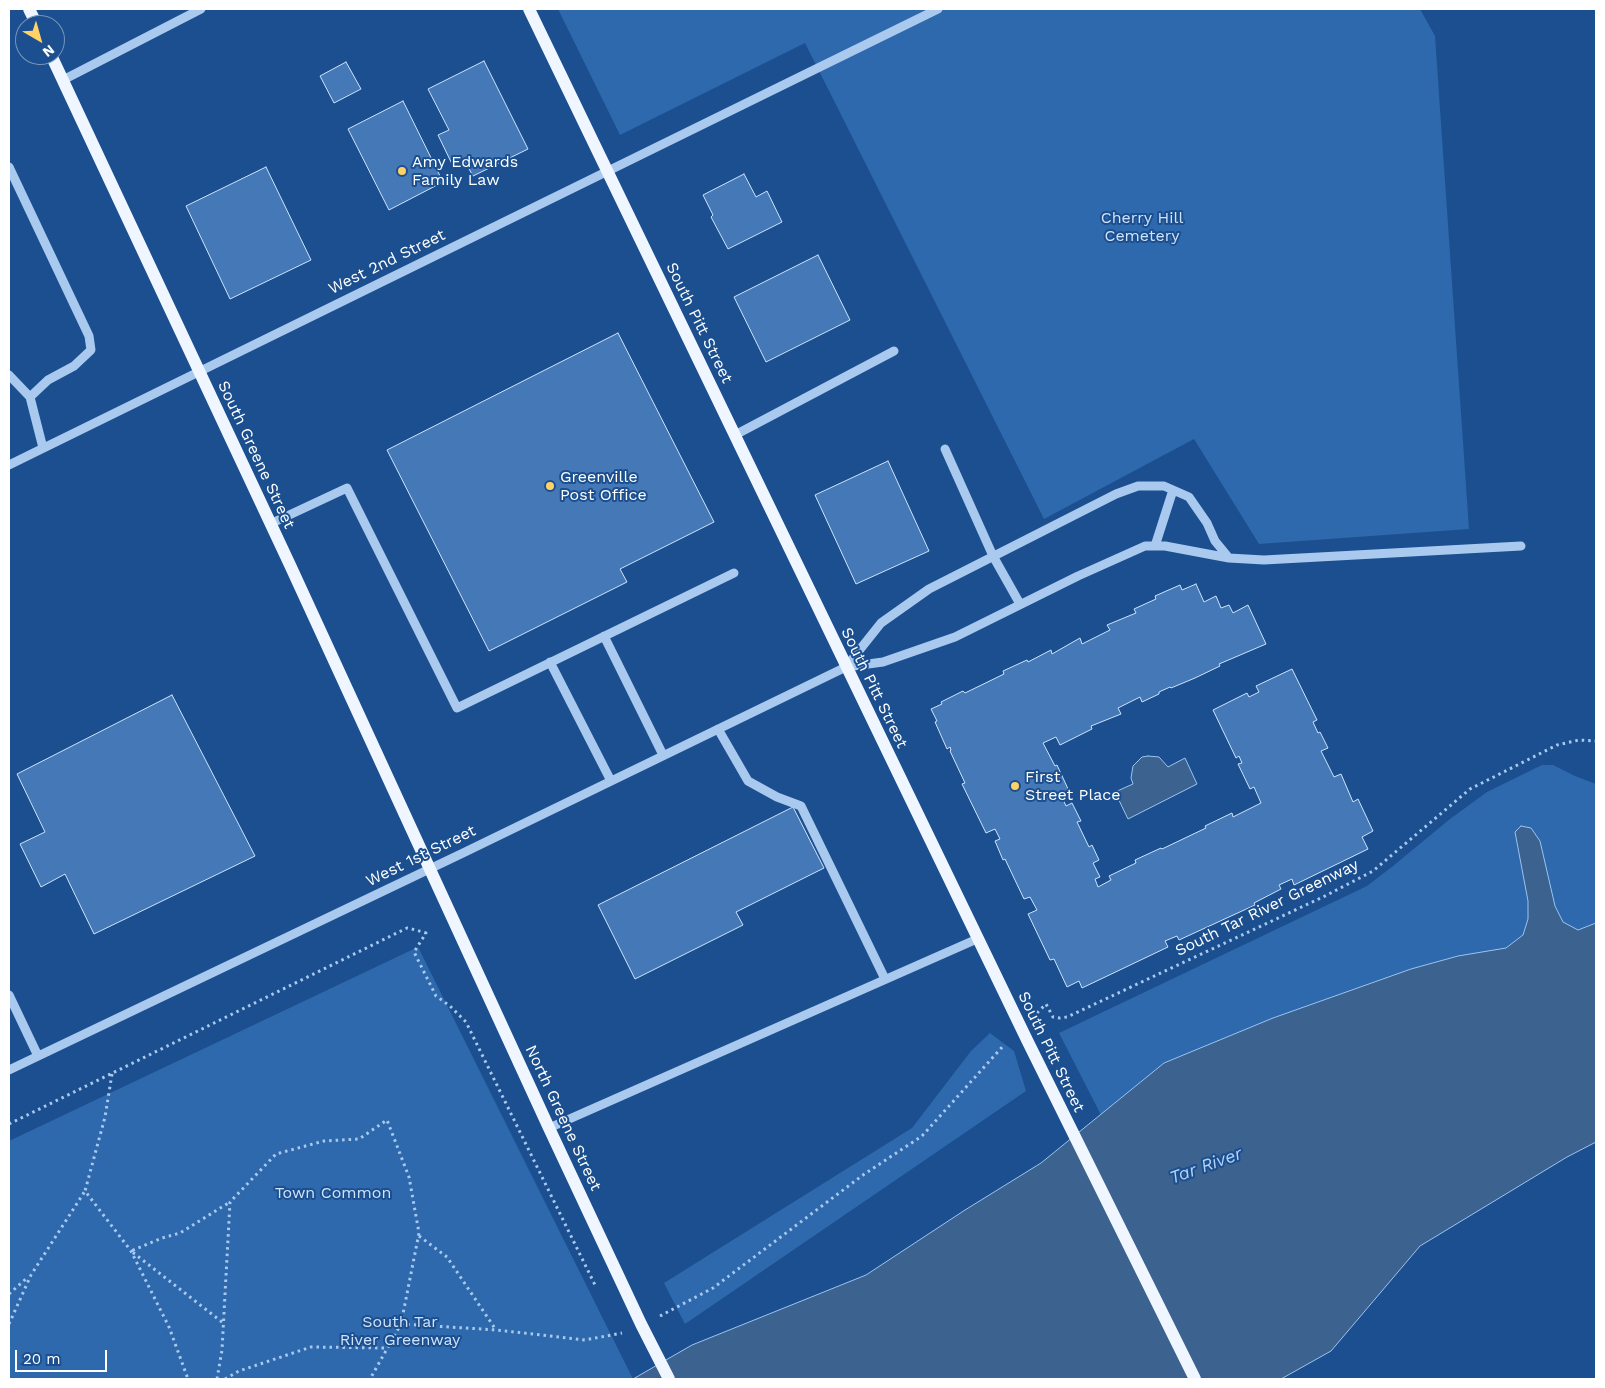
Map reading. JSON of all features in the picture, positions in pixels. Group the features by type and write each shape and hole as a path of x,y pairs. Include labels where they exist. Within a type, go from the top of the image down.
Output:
{"main road":[{"name":"South Pitt Street","path":"529,9 977,938 1195,1379"},
{"name":"South Greene Street","path":"56,65 200,371 430,869"},
{"name":"North Greene Street","path":"430,869 549,1128 668,1379"}],"street":[{"path":"63,80 201,9"},
{"name":"West 2nd Street","path":"9,465 938,9"},
{"path":"9,167 89,336 91,350 74,366 48,380 30,398"},
{"path":"734,435 894,351"},
{"path":"9,375 30,398 43,448"},
{"path":"945,449 993,556 1020,604"},
{"path":"846,667 881,623 929,589 1116,494 1138,486 1164,486 1189,497 1207,523 1215,541 1229,558"},
{"path":"270,524 347,488 457,708 734,573"},
{"path":"1155,546 1172,490"},
{"path":"846,667 882,662 955,637 1078,576 1145,546 1165,546 1229,558 1264,560 1521,546"},
{"path":"604,636 663,755"},
{"path":"550,662 611,781"},
{"name":"West 1st Street","path":"9,1070 430,869 846,667"},
{"path":"718,729 748,781 777,797 800,806 885,979"},
{"path":"549,1128 977,938"},
{"path":"9,995 38,1056"}],"path":[{"name":"South Tar River Greenway","path":"1046,1004 1053,1016 1060,1018 1068,1017 1323,897 1373,870 1470,789 1558,745 1579,740 1596,741"},
{"path":"9,1124 407,928 426,933 414,952 424,973 436,996 450,1006 466,1022 598,1290"},
{"path":"672,1311 713,1288 863,1175 922,1136 1005,1045"},
{"path":"9,1324 31,1275 84,1191 105,1117 112,1074"},
{"path":"131,1251 162,1238 180,1233 230,1202 276,1154 324,1141 359,1139 387,1120 409,1177 419,1236 401,1324 370,1379"},
{"path":"84,1191 131,1251 169,1327 188,1379"},
{"path":"217,1379 222,1350 230,1202"},
{"path":"419,1236 447,1257 497,1330"},
{"path":"131,1251 223,1323"},
{"path":"9,1294 31,1275"},
{"path":"401,1324 497,1330 585,1340 620,1335 616,1326"},
{"path":"225,1379 239,1371 311,1347 386,1348"}],"green space":[{"name":"Cherry Hill Cemetery","path":"558,9 1420,9 1435,36 1469,529 1259,544 1194,439 1044,519 805,43 620,135"},
{"path":"1542,765 1553,765 1596,784 1596,923 1578,930 1563,922 1555,906 1540,841 1515,832 1528,901 1528,919 1523,935 1506,948 1458,956 1411,969 1273,1018 1164,1063 1101,1115 1059,1033 1367,886 1450,819 1487,792"},
{"name":"Town Common","path":"418,947 633,1379 9,1379 9,1141"},
{"path":"990,1033 1014,1051 1026,1091 685,1324 664,1283 912,1128 971,1051"}],"water":[{"path":"1142,757 1159,757 1168,767 1185,758 1197,784 1128,819 1115,792 1133,784 1131,778 1133,766"},
{"name":"Tar River","path":"1521,826 1531,828 1540,841 1555,906 1563,922 1578,930 1596,923 1596,1142 1567,1157 1420,1246 1331,1351 1281,1379 633,1379 692,1345 866,1275 1041,1163 1164,1063 1273,1018 1411,969 1458,956 1506,948 1523,935 1528,919 1528,901 1515,832"}],"building":[{"path":"484,61 528,149 473,176 464,160 453,166 438,135 449,130 428,89"},
{"path":"346,62 361,89 334,103 320,76"},
{"path":"403,101 443,182 389,210 348,129"},
{"path":"266,167 311,260 230,299 186,206"},
{"path":"744,174 756,197 767,191 782,222 728,249 711,217 713,215 703,195"},
{"path":"818,255 850,320 766,362 734,297"},
{"name":"Greenville Post Office","path":"618,333 714,522 620,569 627,582 489,651 387,450"},
{"path":"888,461 929,551 856,584 815,495"},
{"name":"First Street Place","path":"1196,584 1204,602 1216,596 1221,608 1229,605 1233,613 1248,605 1266,644 1219,664 1220,666 1195,678 1159,692 1159,694 1142,702 1140,697 1118,708 1121,714 1091,726 1092,729 1060,745 1056,737 1043,743 1055,766 1057,765 1069,791 1061,795 1066,806 1072,803 1081,821 1077,822 1089,847 1092,845 1099,860 1093,863 1100,877 1095,879 1098,887 1111,880 1109,876 1136,863 1135,860 1206,828 1205,826 1232,813 1233,817 1261,803 1254,787 1250,789 1238,764 1242,763 1239,756 1236,758 1213,710 1247,693 1249,697 1259,692 1256,686 1292,669 1317,720 1313,722 1318,733 1320,732 1328,748 1321,751 1334,777 1341,774 1353,802 1358,799 1373,831 1362,837 1368,849 1294,885 1292,879 1279,885 1281,889 1254,903 1255,905 1179,940 1177,936 1165,941 1168,947 1082,988 1079,981 1067,987 1054,959 1050,960 1028,914 1037,910 1030,897 1024,899 1005,859 1003,860 995,841 1000,839 995,829 986,833 962,784 965,783 950,751 950,747 947,749 931,709 963,691 965,693 1004,674 1003,671 1027,660 1028,662 1051,650 1052,654 1080,638 1082,644 1110,630 1107,625 1136,613 1134,609 1156,599 1155,596 1180,585 1182,590"},
{"path":"172,695 255,856 94,934 65,874 41,887 20,844 45,832 17,774"},
{"path":"793,807 824,868 736,912 743,925 635,979 598,905"}],"place":[{"name":"Amy Edwards Family Law","path":"402,171"},
{"name":"Greenville Post Office","path":"550,486"},
{"name":"First Street Place","path":"1015,786"}]}
